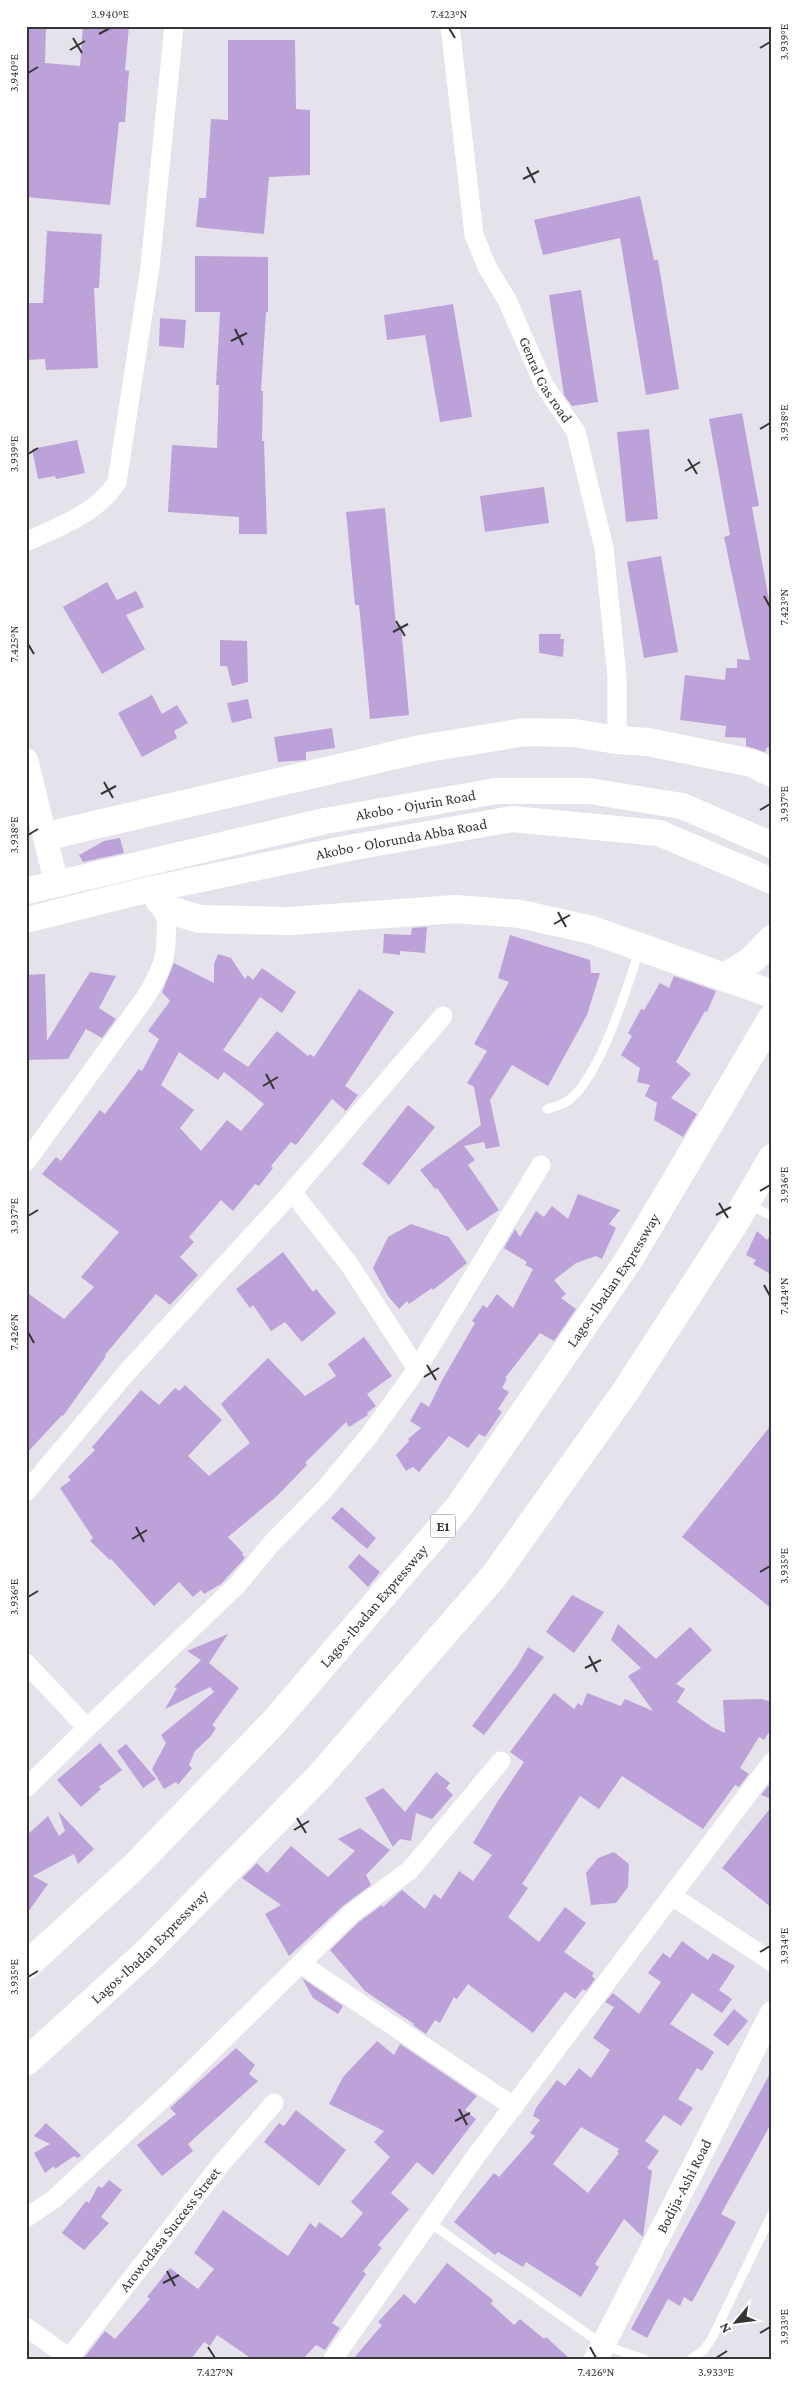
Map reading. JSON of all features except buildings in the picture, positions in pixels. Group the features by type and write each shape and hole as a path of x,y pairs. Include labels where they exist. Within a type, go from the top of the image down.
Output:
{"highway":[{"path":"46,836 421,749 525,732 574,733 617,740 648,742 752,763 772,772"},
{"path":"166,909 200,919 290,921 454,909 520,914 592,930 772,994"},
{"path":"725,977 752,960 772,939"},
{"name":"Lagos-Ibadan Expressway","path":"26,1966 135,1866 274,1722 338,1650 459,1507 630,1258 772,1018"},
{"name":"Lagos-Ibadan Expressway","path":"26,2062 146,1953 319,1777 494,1576 625,1392 746,1204 772,1158"}],"main road":[{"name":"Akobo - Ojurin Road","path":"57,885 131,865 325,821 496,791 589,791 682,806 772,845"},
{"name":"Akobo - Olorunda Abba Road","path":"26,920 134,893 349,848 512,819 659,833 772,881"},
{"path":"26,891 57,885"}],"street":[{"path":"26,542 95,508 109,495 117,482 150,268 174,26"},
{"name":"Genral Gas road","path":"450,26 474,235 486,267 507,300 544,385 576,432 604,548 617,677 617,740"},
{"path":"27,767 57,885"},
{"path":"26,1162 145,998 159,975 167,951 166,909 134,893"},
{"path":"26,1492 128,1371 292,1192 443,1016"},
{"path":"26,1788 238,1584 272,1543 322,1491 368,1437 418,1369 542,1165"},
{"path":"292,1192 349,1264 418,1369"},
{"path":"26,1662 87,1728"},
{"path":"26,2218 54,2199 138,2121 352,1913 410,1870 501,1761"},
{"path":"333,2359 476,2156 772,1762"},
{"path":"672,1896 772,1962"},
{"path":"301,1964 514,2107"},
{"name":"Bodija-Ashi Road","path":"599,2352 772,2013"},
{"name":"Arowodasa Success Street","path":"70,2358 221,2164 274,2103"},
{"path":"26,2327 70,2358"}],"lane":[{"path":"547,1108 568,1100 578,1091 591,1071 621,1006 640,948"},
{"path":"746,1204 772,1216"},
{"path":"692,2359 704,2350 712,2338 772,2214"},
{"path":"430,2223 599,2352 644,2359"}]}
